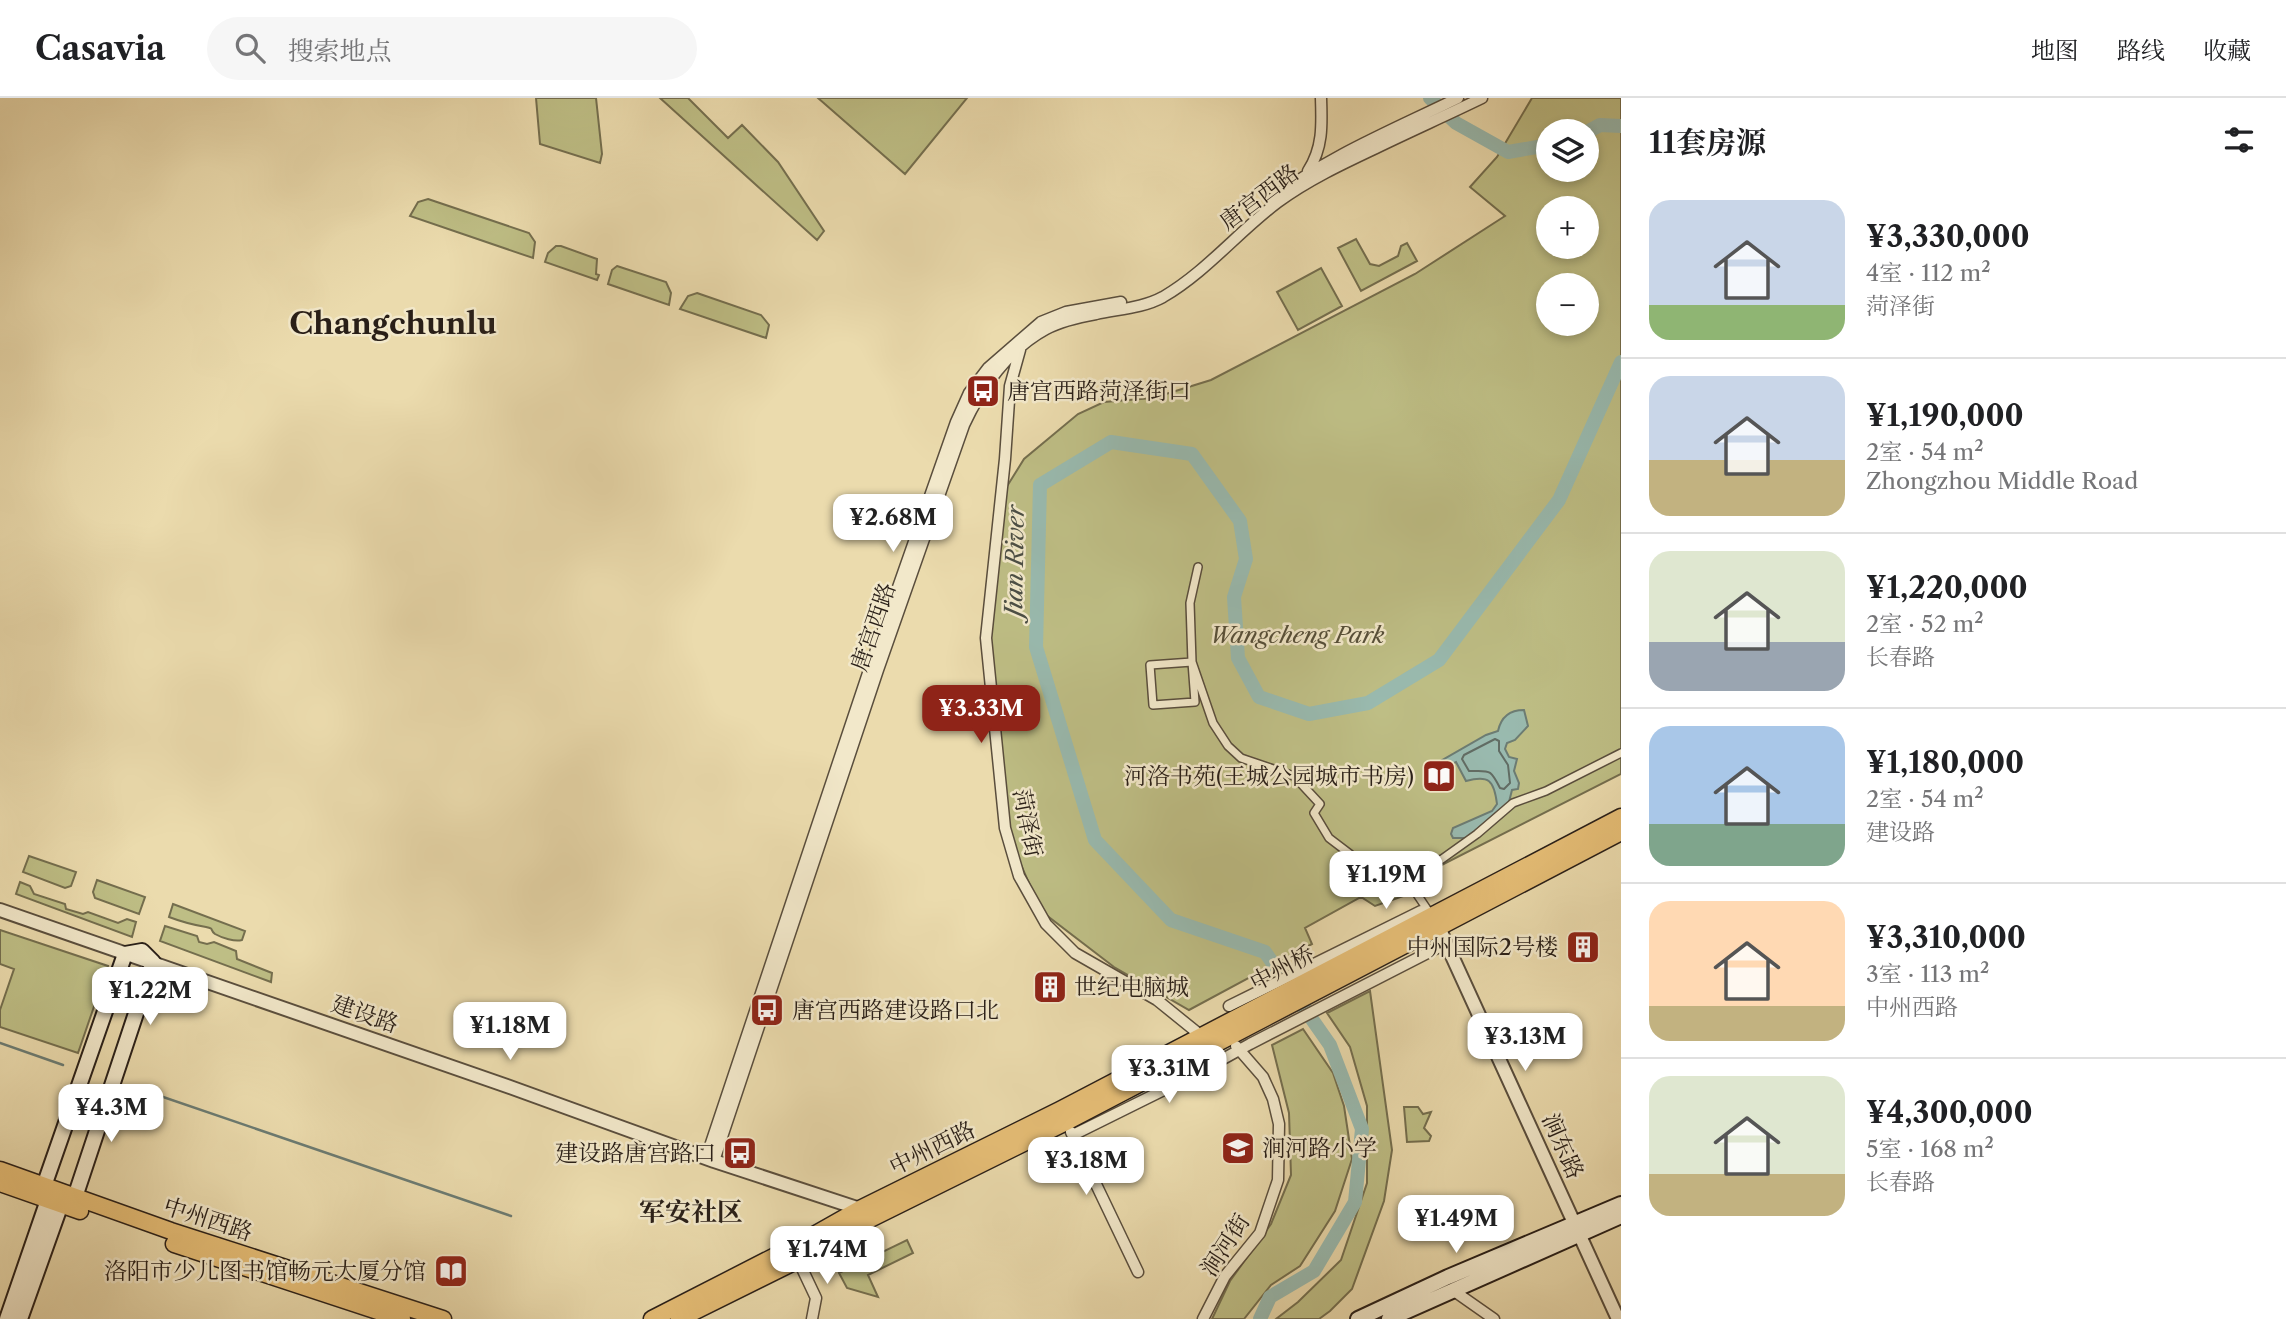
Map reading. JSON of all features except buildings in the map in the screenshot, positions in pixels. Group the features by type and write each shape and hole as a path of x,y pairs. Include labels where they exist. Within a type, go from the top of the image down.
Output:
{"main road":[{"path":"1433,922 1621,817"},
{"path":"1433,922 1621,832"},
{"name":"中州桥","path":"1237,1031 1433,922"},
{"path":"7,1319 57,1197 153,962 142,950 125,954 57,1197 20,1319"},
{"name":"中州西路","path":"652,1319 866,1211 1067,1122 1206,1042 1237,1031"},
{"name":"中州西路","path":"0,1170 57,1197 402,1319"},
{"name":"中州西路","path":"0,1183 171,1231 443,1319"},
{"path":"1389,1319 1454,1291 1621,1204"},
{"name":"中州西路","path":"679,1319 798,1260 866,1211"},
{"path":"1358,1319 1575,1230 1621,1216"}],"street":[{"path":"1309,177 1323,134 1321,98"},
{"name":"唐宫西路","path":"711,1156 870,667 956,422 970,393 988,368 1041,321 1066,312 1145,298 1161,292 1178,281 1273,198 1458,98"},
{"name":"唐宫西路","path":"1335,163 1482,98"},
{"name":"唐宫西路","path":"711,1156 964,425 977,397 1020,349 1045,330 1070,319 1145,305 1162,297 1309,177"},
{"name":"菏泽街","path":"1020,349 1010,386 986,638 1005,828 1018,876 1046,925 1076,953 1157,1000 1206,1042"},
{"path":"1192,662 1150,665 1153,705 1195,702 1190,603 1198,567"},
{"path":"1192,662 1213,723 1228,746 1241,758 1294,776 1320,804 1314,813 1329,838 1350,854 1367,877 1382,888 1391,887 1442,859 1513,803 1546,791 1621,753"},
{"path":"1406,878 1433,922"},
{"name":"建设路","path":"0,902 142,950 866,1211"},
{"name":"建设路","path":"0,910 711,1156"},
{"name":"涧东路","path":"1433,922 1575,1230 1613,1319"},
{"path":"1138,1272 1067,1122 1194,1075 1237,1031 1354,965 1445,944"},
{"name":"涧河街","path":"1203,1319 1225,1276 1260,1233 1278,1180 1279,1124 1273,1099 1264,1077 1237,1031"},
{"name":"涧东路","path":"1575,1230 1618,1319"},
{"path":"798,1260 816,1298 812,1319"},
{"path":"1454,1291 1494,1319"}],"green space":[{"path":"536,98 596,98 602,154 600,163 540,144"},
{"path":"660,98 688,98 728,138 742,125 778,162 824,231 817,240"},
{"path":"818,98 967,98 905,174"},
{"name":"Wangcheng Park","path":"1532,98 1621,98 1621,774 1422,875 1415,892 1375,906 1361,897 1305,928 1312,944 1189,1010 1114,967 1041,911 1015,851 1002,801 986,591 996,504 1024,459 1078,414 1104,402 1153,398 1211,380 1415,274 1505,216 1470,187 1497,157"},
{"path":"428,199 529,233 535,242 533,258 410,216 418,202"},
{"path":"1356,239 1370,264 1379,266 1398,256 1401,246 1407,243 1417,261 1361,291 1338,248"},
{"path":"556,246 597,259 597,280 545,262 548,253"},
{"path":"617,266 666,282 671,293 669,305 608,284 612,270"},
{"path":"1321,268 1342,306 1298,330 1277,292"},
{"path":"697,293 761,315 769,325 766,338 680,309 688,296"},
{"path":"29,856 76,872 71,886 65,888 23,872"},
{"path":"97,880 145,897 139,914 95,898 93,892"},
{"path":"20,882 30,886 34,894 65,904 66,909 83,914 88,912 118,923 127,919 136,922 132,937 16,894"},
{"path":"173,904 245,931 242,940 225,938 215,934 210,928 169,917"},
{"path":"165,926 197,936 199,942 214,942 236,951 237,959 272,973 271,982 160,941"},
{"path":"0,930 108,966 78,1053 0,1027 0,1010 14,969 0,964"},
{"path":"1370,991 1392,1150 1384,1201 1352,1289 1319,1319 1276,1319 1298,1302 1341,1260 1367,1183 1367,1106 1350,1047 1327,1013"},
{"path":"1303,1029 1333,1073 1344,1106 1352,1159 1335,1211 1300,1266 1271,1285 1244,1319 1212,1319 1230,1281 1271,1224 1291,1175 1289,1113 1272,1045"},
{"path":"1404,1107 1418,1107 1423,1114 1431,1112 1424,1128 1431,1136 1429,1141 1407,1142"},
{"path":"907,1240 913,1253 868,1275 878,1297 847,1288 839,1273"}],"water":[{"path":"1524,710 1528,726 1515,740 1507,743 1505,749 1509,757 1517,759 1514,771 1519,783 1518,789 1512,790 1509,802 1503,808 1466,838 1453,838 1453,828 1492,811 1497,804 1496,796 1489,781 1466,781 1456,762 1437,771 1439,762 1498,731 1501,722 1510,713"}],"waterway":[{"name":"Jian River","path":"1430,98 1456,123 1508,152 1536,147"},
{"name":"Jian River","path":"1599,126 1621,126"},
{"name":"Jian River","path":"1260,1319 1270,1297 1314,1271 1355,1202 1362,1129 1330,1045 1265,952 1171,920 1095,840 1036,647 1040,485 1111,442 1192,454 1240,521 1246,559 1234,597 1238,658 1259,697 1309,714 1368,703 1439,660 1559,500 1621,362"},
{"path":"0,1043 63,1065"},
{"path":"131,1086 511,1216"}],"place":[{"name":"唐宫西路菏泽街口","path":"983,391"},
{"name":"河洛书苑(王城公园城市书房)","path":"1439,776"},
{"name":"中州国际2号楼","path":"1583,947"},
{"name":"世纪电脑城","path":"1050,987"},
{"name":"唐宫西路建设路口北","path":"767,1010"},
{"name":"涧河路小学","path":"1238,1148"},
{"name":"建设路唐宫路口","path":"740,1153"},
{"name":"洛阳市少儿图书馆畅元大厦分馆","path":"451,1271"}],"district":[{"name":"Changchunlu","path":"393,324"},
{"name":"军安社区","path":"691,1212"}]}
